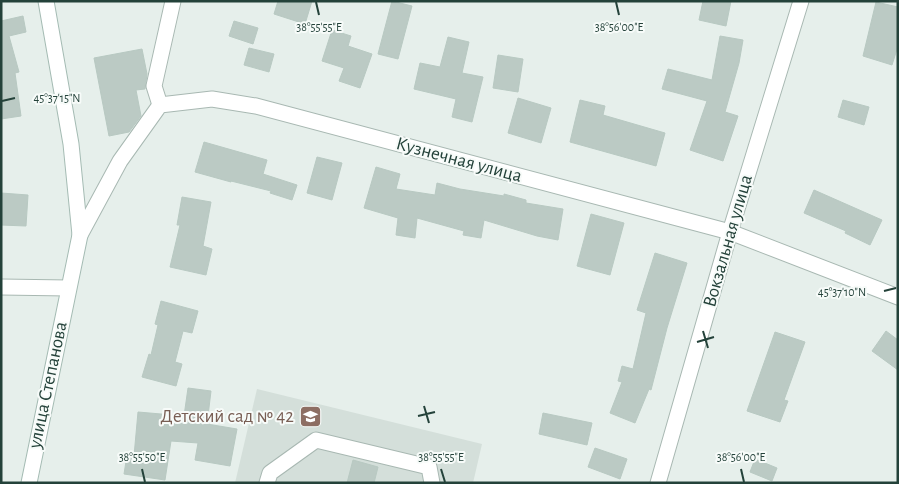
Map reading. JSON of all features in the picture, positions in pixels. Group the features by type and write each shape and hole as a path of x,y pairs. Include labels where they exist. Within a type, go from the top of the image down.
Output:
{"street":[{"path":"46,1 71,144 80,235"},
{"path":"80,235 120,161 160,104 154,86 173,1"},
{"name":"Вокзальная улица","path":"658,483 730,232 801,1"},
{"name":"Кузнечная улица","path":"160,104 212,98 256,106 730,232 898,297"},
{"name":"улица Степанова","path":"29,483 80,235"},
{"path":"1,287 68,288"},
{"path":"267,483 270,472 316,440 429,467 432,483"}],"shaded area":[{"name":"Детский сад № 42","path":"257,389 482,444 473,483 235,483"}],"building":[{"path":"278,1 312,1 305,24 274,14"},
{"path":"392,1 412,6 398,59 378,54"},
{"path":"703,1 731,1 726,26 699,20"},
{"path":"876,2 898,7 898,46 892,65 863,56"},
{"path":"23,16 26,32 9,36 19,72 15,73 21,116 1,119 1,21"},
{"path":"234,21 258,28 253,44 229,36"},
{"path":"332,30 351,36 348,46 372,54 360,88 339,81 344,68 322,61"},
{"path":"720,36 743,40 739,63 725,112 738,116 723,161 690,150 707,101 662,89 668,69 712,80"},
{"path":"448,37 469,42 462,73 483,77 472,122 452,117 456,99 414,89 420,63 440,67"},
{"path":"249,48 274,54 269,72 244,65"},
{"path":"142,49 147,74 145,89 136,90 141,116 129,132 109,136 94,58"},
{"path":"498,55 523,59 518,92 493,88"},
{"path":"518,98 551,108 541,143 508,133"},
{"path":"580,100 605,106 603,115 665,133 656,166 570,142"},
{"path":"843,100 869,107 864,125 838,117"},
{"path":"204,142 267,160 263,174 297,185 292,200 270,193 271,191 195,172"},
{"path":"317,157 342,163 332,200 307,193"},
{"path":"376,167 400,174 396,189 435,195 437,183 460,189 504,196 504,194 526,200 526,203 563,209 558,240 537,236 484,220 481,238 463,235 464,231 417,218 415,238 396,235 398,218 364,208"},
{"path":"814,190 882,220 870,245 845,233 846,231 804,213"},
{"path":"1,193 28,195 26,226 1,225"},
{"path":"182,197 211,202 203,246 212,249 206,275 170,267 180,225 177,225"},
{"path":"591,214 624,223 610,275 577,266"},
{"path":"655,253 687,263 667,328 651,390 649,389 635,423 610,413 622,382 618,381 622,366 633,369 646,313 637,310"},
{"path":"161,301 198,311 192,333 183,331 175,362 182,364 176,386 142,377 149,354 151,355 158,325 155,324"},
{"path":"886,331 898,340 898,370 872,351"},
{"path":"775,332 805,342 784,400 788,401 780,422 747,411"},
{"path":"188,388 211,391 207,424 237,429 230,466 195,460 198,443 171,441 165,480 124,474 127,455 134,456 138,412 184,416"},
{"path":"543,413 592,423 587,445 539,434"},
{"path":"595,448 627,459 620,479 588,467"},
{"path":"755,459 777,468 772,481 750,472"},
{"path":"353,460 378,467 374,483 347,483"}],"place":[{"name":"Детский сад № 42","path":"310,416"}]}
